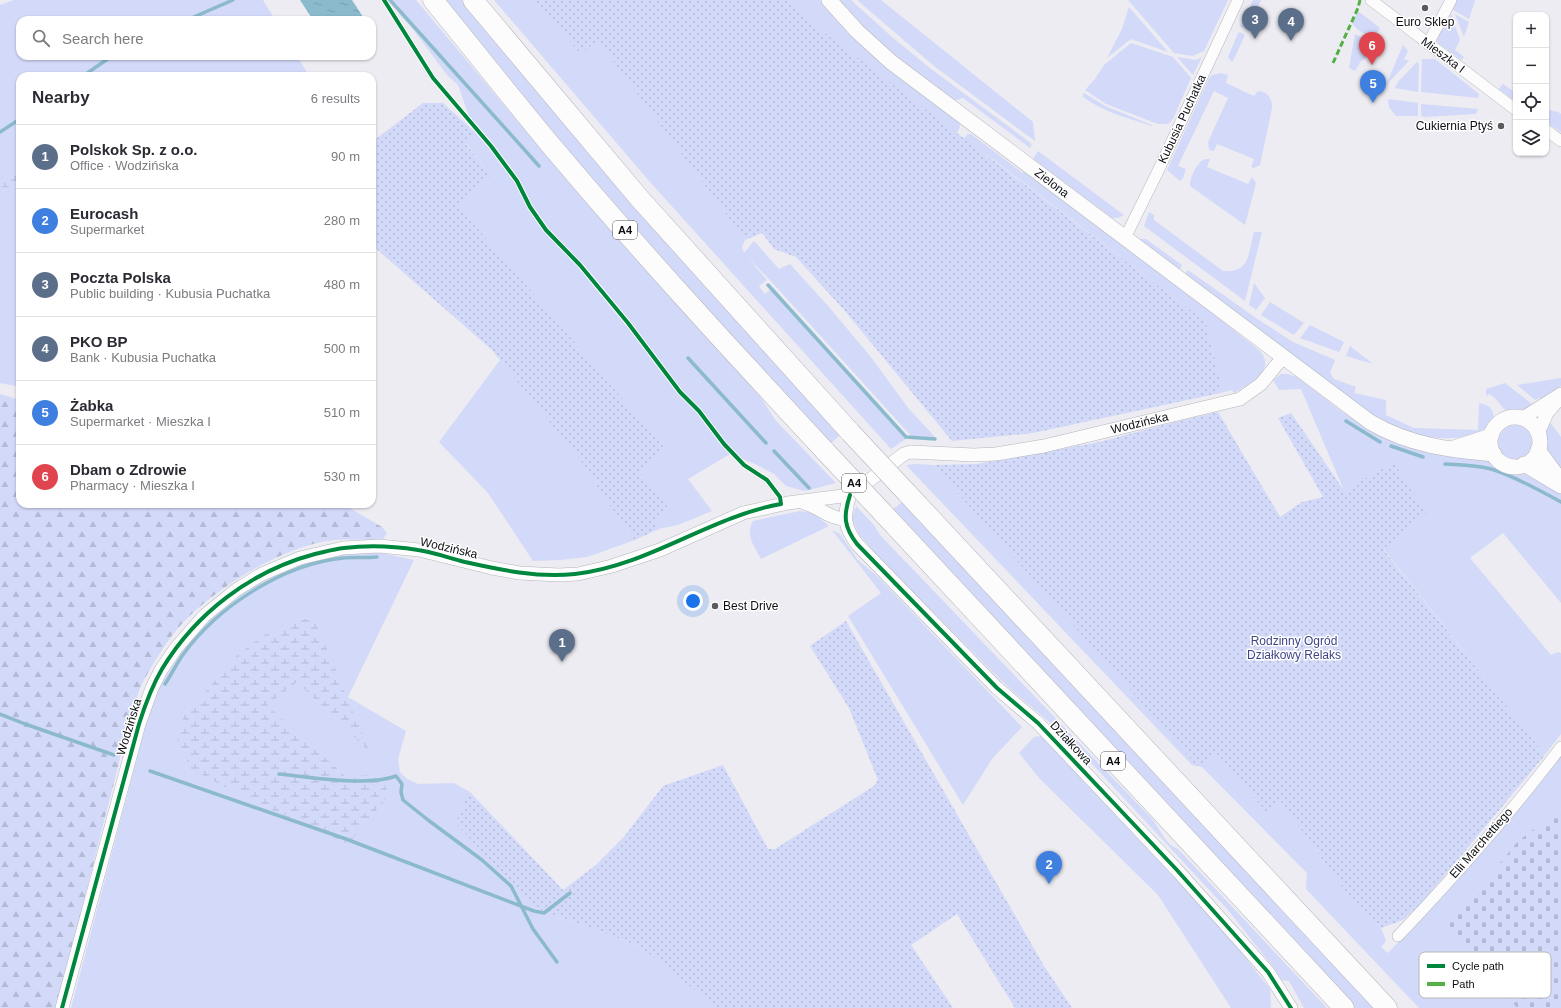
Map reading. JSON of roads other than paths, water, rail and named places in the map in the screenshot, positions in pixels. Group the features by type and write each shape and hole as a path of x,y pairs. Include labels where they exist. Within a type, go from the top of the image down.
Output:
{"highway":[{"name":"A4","path":"433,0 564,160 720,338 1344,1008"},
{"name":"A4","path":"473,0 640,199 850,432 1387,1008"}],"main road":[{"name":"Zielona","path":"829,0 857,31 891,62 1283,357"},
{"path":"1283,357 1381,428 1415,442 1450,449 1494,454"},
{"path":"1513,417 1523,418 1532,424 1538,433 1540,440 1538,450 1532,460 1518,466 1507,465 1501,462 1494,454 1491,446 1491,436 1495,427 1504,420 1513,417"},
{"path":"1450,449 1491,436"},
{"path":"1538,450 1561,481"},
{"path":"1524,464 1561,486"}],"street":[{"name":"Kubusia Puchatka","path":"1125,238 1156,176 1238,0"},
{"name":"Mieszka I","path":"1371,0 1513,108"},
{"path":"1428,44 1451,0"},
{"path":"1549,132 1561,141"},
{"name":"Wodzińska","path":"62,1008 139,724 150,693 161,670 176,648 204,616 236,590 262,574 300,558 343,548 379,546 419,550 519,573 560,575 578,574 612,566 660,550 743,513 767,507 850,495 904,454 911,452 974,455 996,454 1044,446 1240,399 1261,384 1283,357"},
{"path":"1523,418 1561,395"},
{"path":"1538,433 1547,414 1561,395"},
{"path":"845,520 845,508 850,495"},
{"name":"Wodzińska","path":"799,502 814,506 837,519 845,520"},
{"name":"Działkowa","path":"845,520 850,535 857,544 997,688 1038,723 1228,927 1268,972 1291,1008"},
{"name":"Elli Marchettiego","path":"1398,936 1477,849 1561,747"}],"water":[{"path":"300,0 352,0 362,16 310,16"}],"waterway":[{"path":"196,16 233,0"},
{"path":"390,0 539,166"},
{"path":"89,72 106,60"},
{"path":"0,132 16,122"},
{"path":"768,285 906,437 935,439"},
{"path":"688,358 766,443"},
{"path":"1346,421 1380,442"},
{"path":"1391,446 1423,457"},
{"path":"774,451 809,488"},
{"path":"1445,464 1468,465 1491,469 1508,475 1561,502"},
{"path":"165,684 182,656 213,621 253,591 297,569 320,562 343,558 377,557"},
{"path":"0,714 114,755"},
{"path":"150,771 346,839 534,911 544,913 570,893"},
{"path":"279,774 355,781 370,781 396,776 402,784 401,792 403,800 482,860 511,886 533,929 557,962"}],"place":[{"name":"Euro Sklep","path":"1425,8"},
{"name":"Poczta Polska","path":"1255,39"},
{"name":"PKO BP","path":"1291,41"},
{"name":"Dbam o Zdrowie","path":"1372,65"},
{"name":"Żabka","path":"1373,103"},
{"name":"Cukiernia Ptyś","path":"1501,126"},
{"name":"Best Drive","path":"715,606"},
{"name":"Polskok Sp. z o.o.","path":"562,662"},
{"name":"Eurocash","path":"1049,884"}],"park label":[{"name":"Rodzinny Ogród Działkowy Relaks","path":"1294,648"}]}
